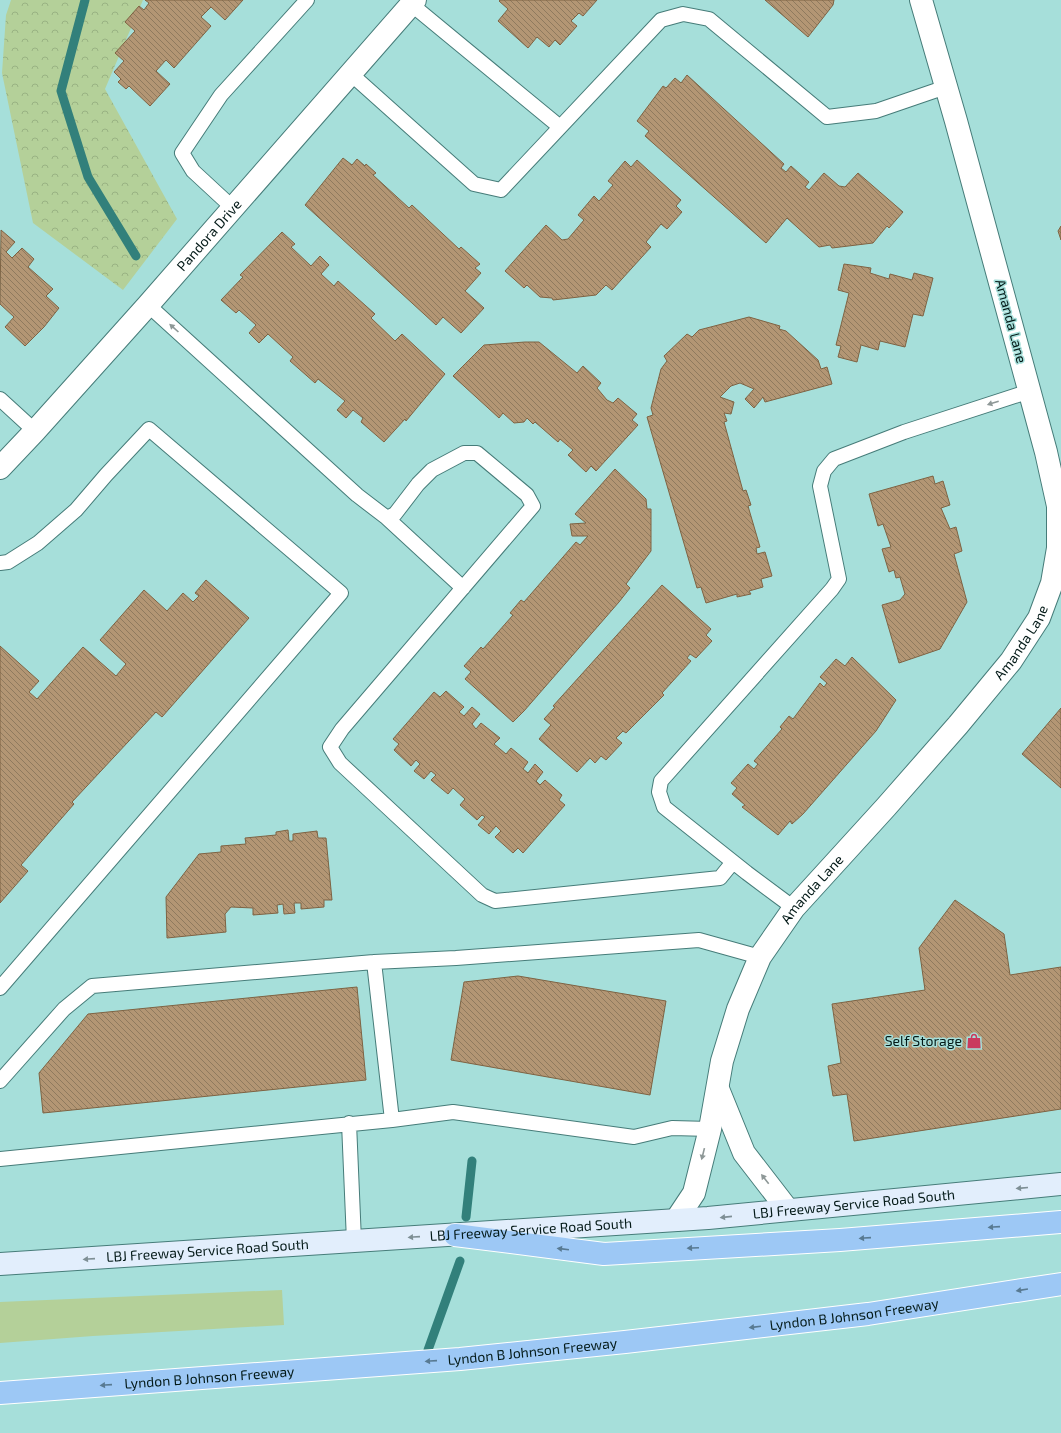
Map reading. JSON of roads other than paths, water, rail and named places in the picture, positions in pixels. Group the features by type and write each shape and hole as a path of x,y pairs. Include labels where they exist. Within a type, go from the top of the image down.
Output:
{"highway":[{"path":"455,1235 604,1254 840,1240 1061,1222"},
{"name":"Lyndon B Johnson Freeway","path":"0,1393 460,1358 625,1342 868,1314 1061,1284"}],"main road":[{"name":"LBJ Freeway Service Road South","path":"0,1264 708,1218 1061,1184"}],"street":[{"name":"Amanda Lane","path":"676,1220 694,1194 710,1129 722,1060 738,1009 760,957 794,908 886,807 1012,661 1039,618 1052,583 1058,548 1058,506 1046,452 921,0"},
{"name":"Pandora Drive","path":"0,468 148,305 413,2"},
{"path":"718,1089 744,1152 788,1210"}],"lane":[{"path":"233,208 193,171 182,153 221,95 307,0"},
{"path":"413,2 560,127"},
{"path":"350,74 474,184 501,190 661,20 684,14 709,19 827,117 876,111 946,87"},
{"path":"148,305 357,495 387,518 462,588"},
{"path":"794,908 664,806 659,792 661,781 832,589 838,579 820,486 824,471 834,459 904,432 1030,391"},
{"path":"0,400 35,431"},
{"path":"0,563 8,562 38,543 70,514 149,429 341,593 0,988"},
{"path":"387,518 395,514 418,484 432,470 464,453 477,453 527,495 533,506 342,729 330,747 340,763 482,895 495,901 720,878 734,862"},
{"path":"0,1081 64,1009 92,986 374,962 456,958 699,940 760,957"},
{"path":"374,962 392,1120"},
{"path":"0,1159 349,1123 392,1120 453,1112 634,1137 672,1128 710,1129"},
{"path":"349,1123 354,1241"}],"waterway":[{"path":"85,0 61,91 88,177 136,256"},
{"path":"466,1217 472,1161"},
{"path":"428,1350 460,1261"}],"place":[{"name":"Self Storage","path":"974,1041"}]}
